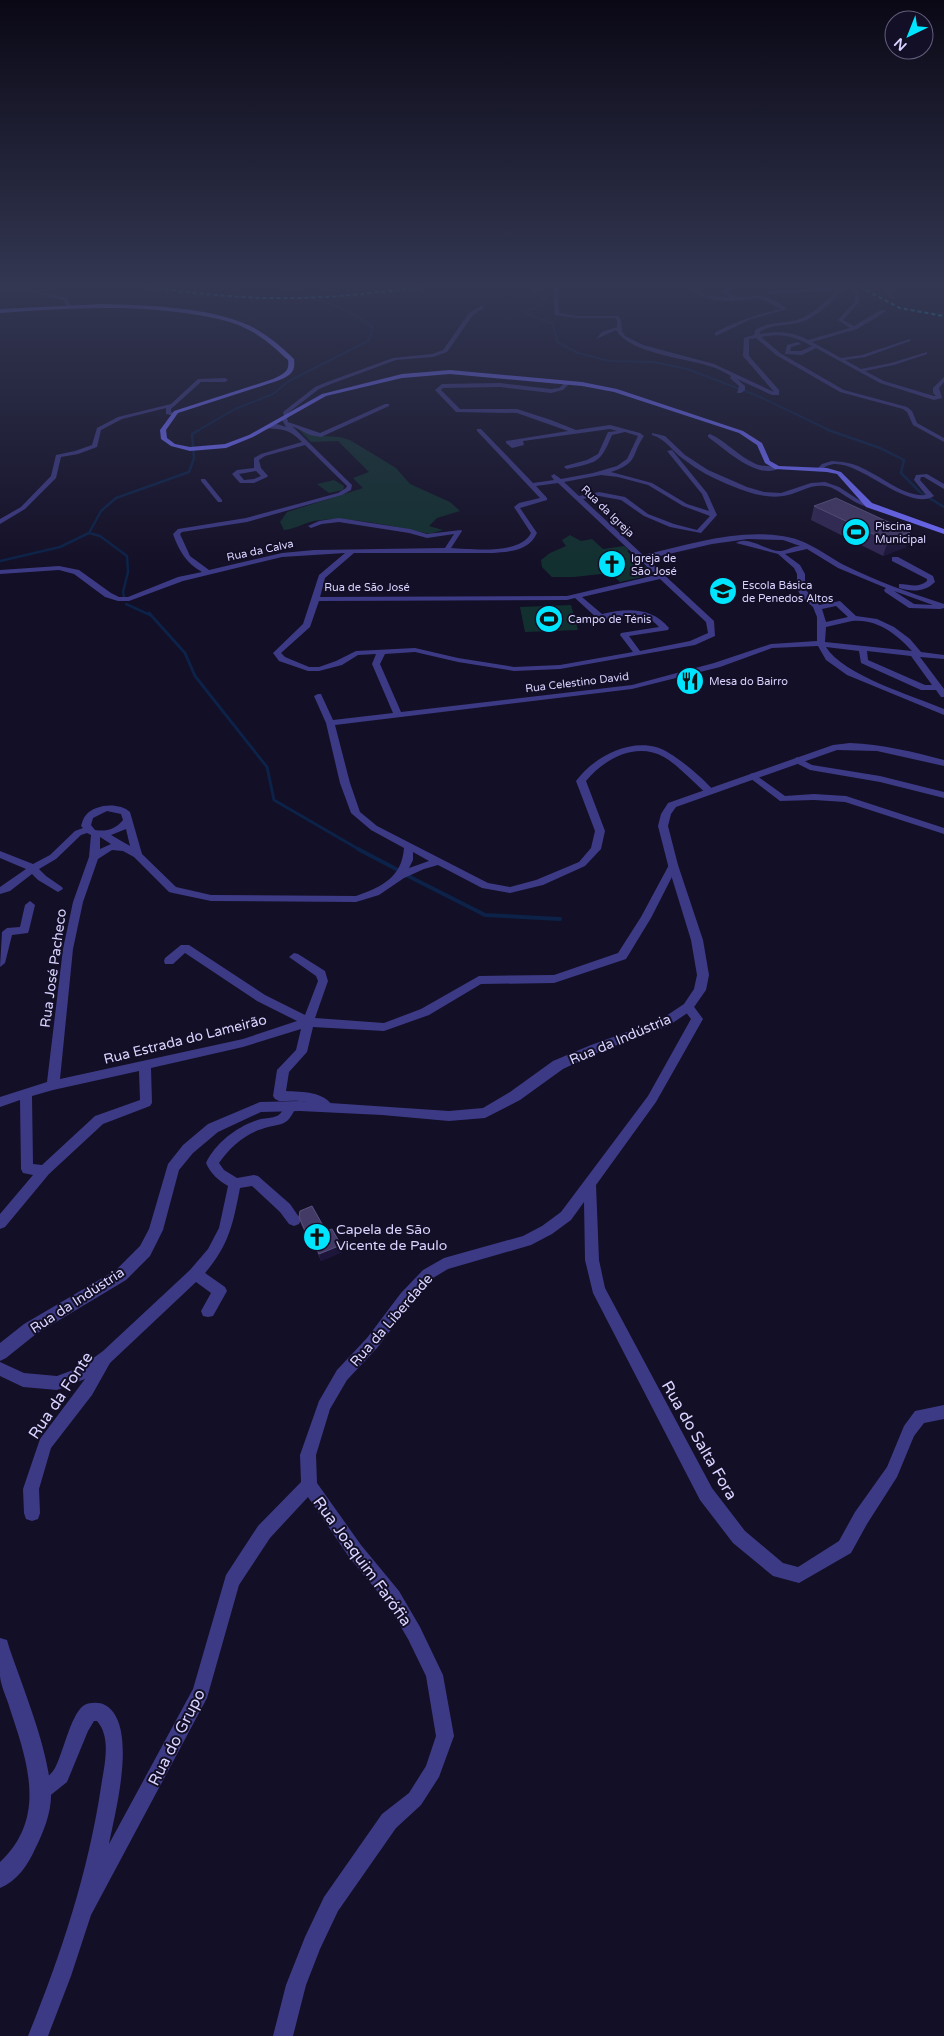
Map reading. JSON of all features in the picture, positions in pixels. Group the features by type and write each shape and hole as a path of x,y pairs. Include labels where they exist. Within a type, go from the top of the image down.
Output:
{"main road":[{"path":"268,382 190,406 174,415 163,430 164,439 173,445 190,448 207,448 240,441 324,395 377,382"},
{"path":"557,382 608,388 741,432 760,444 767,462 777,468 839,473 869,505 944,532"}],"street":[{"path":"174,415 168,413 168,409 198,382"},
{"path":"209,573 197,567 183,555 176,534 186,528 247,520 347,491 350,486 293,430 284,413 317,388 332,382"},
{"path":"737,382 740,391"},
{"path":"747,382 766,392 777,394 777,391 769,382"},
{"path":"826,382 842,391 905,408 909,411 915,424 944,440"},
{"path":"885,382 894,387 934,398 940,397 936,393 936,388 941,382"},
{"path":"567,383 561,389 551,391 500,385 453,384 442,386 438,390 458,411 517,411 575,432"},
{"path":"0,522 23,508 54,477 58,456 76,453 95,446 98,441 97,432 99,429 120,418 172,405"},
{"path":"285,418 313,435 321,435 387,405"},
{"path":"267,427 277,426 293,430"},
{"path":"518,440 604,427 615,428 625,432"},
{"path":"479,430 533,485"},
{"path":"566,467 589,463 601,455 610,433 647,433 667,438 682,455 709,473 765,494 782,495 810,485 827,484 835,487 856,502 869,505"},
{"path":"647,433 660,440 705,494 714,515"},
{"name":"Rua da Igreja","path":"533,485 557,478 609,471 626,463 647,433"},
{"path":"710,436 754,466 763,470 777,468"},
{"path":"258,469 256,459 263,455 305,443"},
{"path":"819,470 824,465 845,463 862,468 900,491 920,498 931,496 917,480 918,476 925,475 944,487"},
{"path":"596,473 618,475 650,484 686,506 714,515"},
{"name":"Rua da Igreja","path":"557,478 710,621 712,634 692,643 638,654"},
{"path":"203,480 220,501"},
{"name":"Rua da Calva","path":"0,572 59,568 76,572 108,595 118,599 129,599 181,580 282,555 314,552 507,550 527,543 534,533 517,507 521,504 545,499 533,485"},
{"path":"579,498 599,494 623,498 646,515 672,526 699,532 714,515"},
{"path":"693,508 702,506 708,501"},
{"path":"311,526 321,522 339,520 410,531 427,536 441,535 462,528 447,550"},
{"path":"641,558 746,537 783,538 813,546 908,588 923,588 931,582 930,578 895,559"},
{"path":"718,542 752,545 780,553 797,567 801,574 799,583 801,593 817,608 821,617 821,645 829,658 850,673 944,712"},
{"path":"797,542 878,582 904,604 914,608 944,607"},
{"path":"780,553 807,547"},
{"path":"316,599 322,577 352,552"},
{"name":"Rua de São José","path":"381,653 356,653 339,663 319,669 308,669 282,659 277,654 307,625 316,599 567,598 661,576"},
{"path":"398,715 376,664 381,653 415,650 458,660 514,669 560,667 638,654 624,635 665,628 662,623 651,616 637,612 620,611 601,617 577,596"},
{"path":"817,608 837,603 854,618"},
{"path":"821,626 854,618 874,620 890,627 902,636 944,695"},
{"name":"Rua Celestino David","path":"330,723 632,687 717,665 771,646 809,644 944,657"},
{"path":"863,649 864,661 924,688 938,688"},
{"path":"318,696 330,723 345,783 356,813 374,828 486,886 510,890 539,883 582,864 596,849 600,831 581,781 593,767 625,749 654,749 669,756 709,791"},
{"name":"Rua da Indústria","path":"0,1353 30,1329 120,1274 145,1252 156,1230 173,1168 188,1149 213,1128 245,1112 260,1107 328,1108 449,1116 484,1113 515,1096 558,1065 596,1048 664,1023 688,1007 700,990 703,975 698,940 662,826 666,814 672,805 836,747 858,745 876,747 944,763"},
{"path":"797,760 810,767 880,779 944,795"},
{"path":"752,776 783,799 814,797 846,799 944,831"},
{"name":"Rua José Pacheco","path":"0,891 6,889 33,868 53,857 78,833 96,832 122,828 128,820 128,816 121,809 100,810 89,817 87,821 96,832 94,858 78,902 68,949 53,1086"},
{"path":"128,820 137,855"},
{"path":"96,832 137,855 173,890 211,898 356,899 375,894 400,876 421,866 438,862"},
{"path":"94,858 110,847 125,848"},
{"path":"400,876 408,860 409,847"},
{"path":"0,854 33,868 42,878 58,889"},
{"name":"Rua Estrada do Lameirão","path":"0,1102 53,1086 242,1044 308,1022 384,1027 425,1012 479,980 554,979 622,956 646,918 673,865"},
{"path":"0,963 7,932 24,930 30,905"},
{"path":"169,961 185,948 261,998 308,1022"},
{"path":"294,958 321,974 323,981 308,1022 301,1052 283,1070 279,1096 311,1097 328,1108"},
{"name":"Rua da Liberdade","path":"309,1485 308,1455 324,1406 342,1376 378,1335 406,1298 423,1280 444,1264 526,1241 547,1230 566,1216 652,1099 697,1019 688,1007"},
{"path":"0,1223 45,1170 99,1120 146,1103 145,1066"},
{"path":"26,1094 27,1169 45,1170"},
{"path":"290,1107 288,1114 281,1121 258,1124 219,1151 212,1162 220,1174 235,1184 254,1180 285,1208 294,1220"},
{"name":"Rua da Fonte","path":"0,1369 23,1380 57,1384 86,1372 108,1356 195,1274 213,1253 225,1229 235,1184"},
{"name":"Rua do Salta Fora","path":"590,1184 592,1260 598,1289 706,1494 739,1537 779,1570 799,1575 845,1547 861,1518 892,1472 909,1431 920,1416 944,1412"},
{"path":"195,1274 220,1291 208,1310"},
{"name":"Rua da Fonte","path":"32,1514 31,1489 45,1444 87,1390 108,1356"},
{"name":"Rua do Grupo","path":"82,1913 201,1692 232,1581 264,1532 309,1485"},
{"name":"Rua Joaquim Farófia","path":"283,2036 296,1985 312,1944 331,1904 389,1821 415,1799 433,1771 444,1736 434,1675 414,1632 393,1597 356,1551 309,1485"},
{"path":"0,1646 36,1756 42,1792 37,1823 20,1858 0,1877"},
{"path":"38,2036 62,1978 102,1840 115,1749 112,1725 101,1712 89,1712 80,1725 61,1776 42,1792"}],"green space":[{"path":"296,426 310,435 339,437 350,440 396,468 410,484 450,502 460,511 437,518 429,526 443,530 430,534 372,523 343,520 314,521 284,530 280,522 287,512 363,488 353,478 369,472 338,441 311,442"},
{"path":"334,480 344,486 343,490 329,493 317,484"},
{"path":"570,535 581,541 592,539 603,549 624,546 642,566 648,567 656,574 620,582 610,573 574,577 552,577 542,567 541,560 550,553 566,546 562,540"},
{"name":"Campo de Ténis","path":"571,605 578,630 525,632 520,607"}],"building":[{"path":"836,498 910,532 888,541 814,506"},
{"name":"Capela de São Vicente de Paulo","path":"312,1206 326,1231 332,1229 341,1245 319,1254 313,1240 310,1242 299,1217 300,1211"}],"waterway":[{"path":"197,431 235,409 273,394 288,382"},
{"path":"721,382 758,396 831,431"},
{"path":"89,533 101,511 116,498 189,472 194,458 192,434 199,430"},
{"path":"828,430 880,448 904,460 901,473 921,493 944,507"},
{"path":"0,561 60,547 89,533"},
{"path":"89,533 100,536 127,556 128,572 123,592 124,596"},
{"path":"126,604 150,615"},
{"path":"149,613 185,653 195,676 267,767 274,800 360,850"},
{"path":"358,849 398,870"},
{"path":"408,876 485,915 560,919"}],"place":[{"name":"Piscina Municipal","path":"856,532"},
{"name":"Igreja de São José","path":"612,564"},
{"name":"Escola Básica de Penedos Altos","path":"723,591"},
{"name":"Campo de Ténis","path":"549,619"},
{"name":"Mesa do Bairro","path":"690,681"},
{"name":"Capela de São Vicente de Paulo","path":"317,1237"}]}
